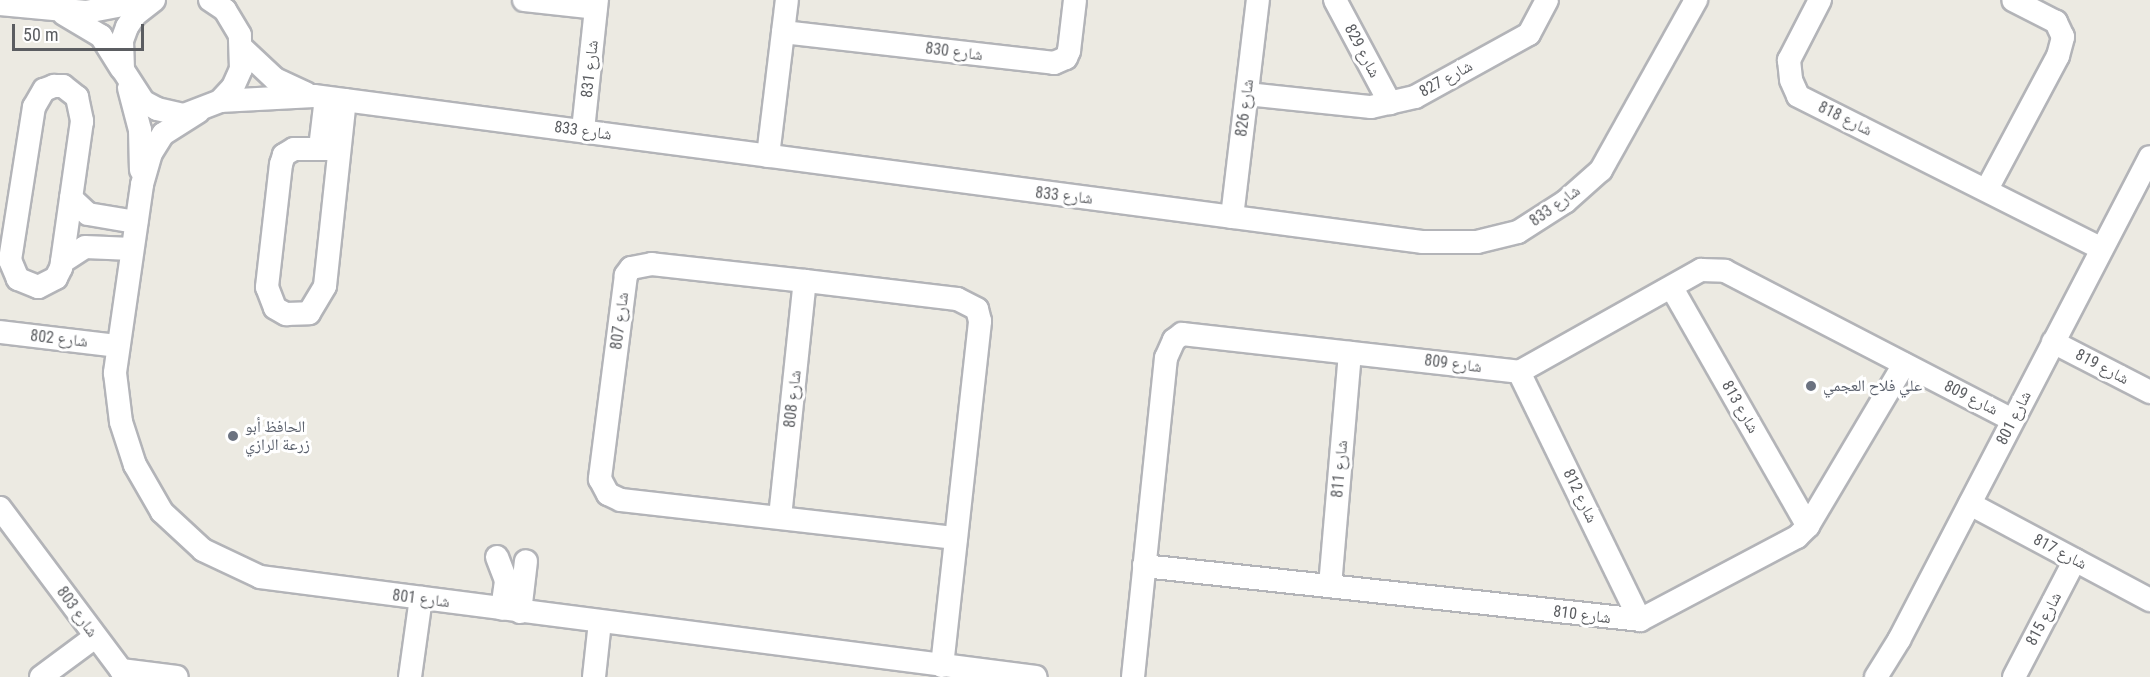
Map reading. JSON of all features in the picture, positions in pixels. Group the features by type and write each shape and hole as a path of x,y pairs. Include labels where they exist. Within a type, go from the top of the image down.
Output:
{"street":[{"path":"0,4 57,11 107,10 152,0"},
{"path":"125,75 122,41 127,27 135,15 152,0"},
{"path":"210,0 234,22 243,49 241,69 233,87 220,101"},
{"name":"شارع 831","path":"524,0 597,4 583,130"},
{"path":"768,156 787,0"},
{"name":"شارع 830","path":"783,32 1054,63 1066,58 1069,51 1075,0"},
{"name":"شارع 826","path":"1232,217 1258,0"},
{"name":"شارع 829","path":"1335,0 1390,103"},
{"name":"شارع 827","path":"1247,94 1371,107 1415,97 1529,34 1547,0"},
{"name":"شارع 833","path":"220,101 328,98 1423,242 1477,242 1518,232 1565,202 1600,170 1696,0"},
{"name":"شارع 818","path":"1820,0 1789,60 1791,80 1798,96 1987,189 2102,249"},
{"path":"1987,189 2058,56 2062,37 2056,22 2013,0"},
{"path":"57,11 101,36 139,97 157,109 184,115 198,112"},
{"name":"شارع 833","path":"243,49 275,79 328,98"},
{"name":"شارع 801","path":"125,75 140,129 142,184"},
{"path":"54,86 70,89 81,108 62,262 56,278 38,287 18,279 10,260 34,107 44,90 54,86"},
{"path":"328,98 330,148 325,286 309,313 297,316 275,308 267,287 281,164 284,155 294,149 330,148"},
{"name":"شارع 801","path":"220,101 173,126 157,142 142,184 115,374 121,422 135,465 162,512 203,550 260,577 1036,677"},
{"name":"شارع 801","path":"1876,677 1970,504 2150,157"},
{"path":"70,198 88,214 136,222"},
{"path":"62,262 85,247 132,249"},
{"name":"شارع 807","path":"942,666 980,321 976,309 957,299 652,264 631,268 626,275 600,479 608,494 621,500 956,538"},
{"name":"شارع 809","path":"1133,677 1166,358 1174,340 1182,334 1519,372 1701,270 1725,271 2013,420"},
{"name":"شارع 808","path":"780,517 805,281"},
{"name":"شارع 813","path":"1672,288 1808,526"},
{"name":"شارع 802","path":"0,333 118,346"},
{"name":"شارع 819","path":"2053,342 2150,392"},
{"name":"شارع 811","path":"1330,586 1350,353"},
{"path":"1640,620 1797,537 1808,526 1904,364"},
{"name":"شارع 812","path":"1519,372 1640,620"},
{"name":"شارع 817","path":"1970,504 2150,600"},
{"name":"شارع 803","path":"0,508 120,673 177,677"},
{"path":"497,558 506,581 511,610"},
{"name":"شارع 815","path":"2014,677 2075,560"},
{"path":"511,610 526,561"},
{"name":"شارع 810","path":"1144,566 1640,620"},
{"path":"410,677 420,598"},
{"path":"594,677 600,622"},
{"path":"41,677 95,637"}],"place":[{"name":"علي فلاح العجمي","path":"1811,386"},
{"name":"الحافظ أبو زرعة الرازي","path":"233,436"}]}
